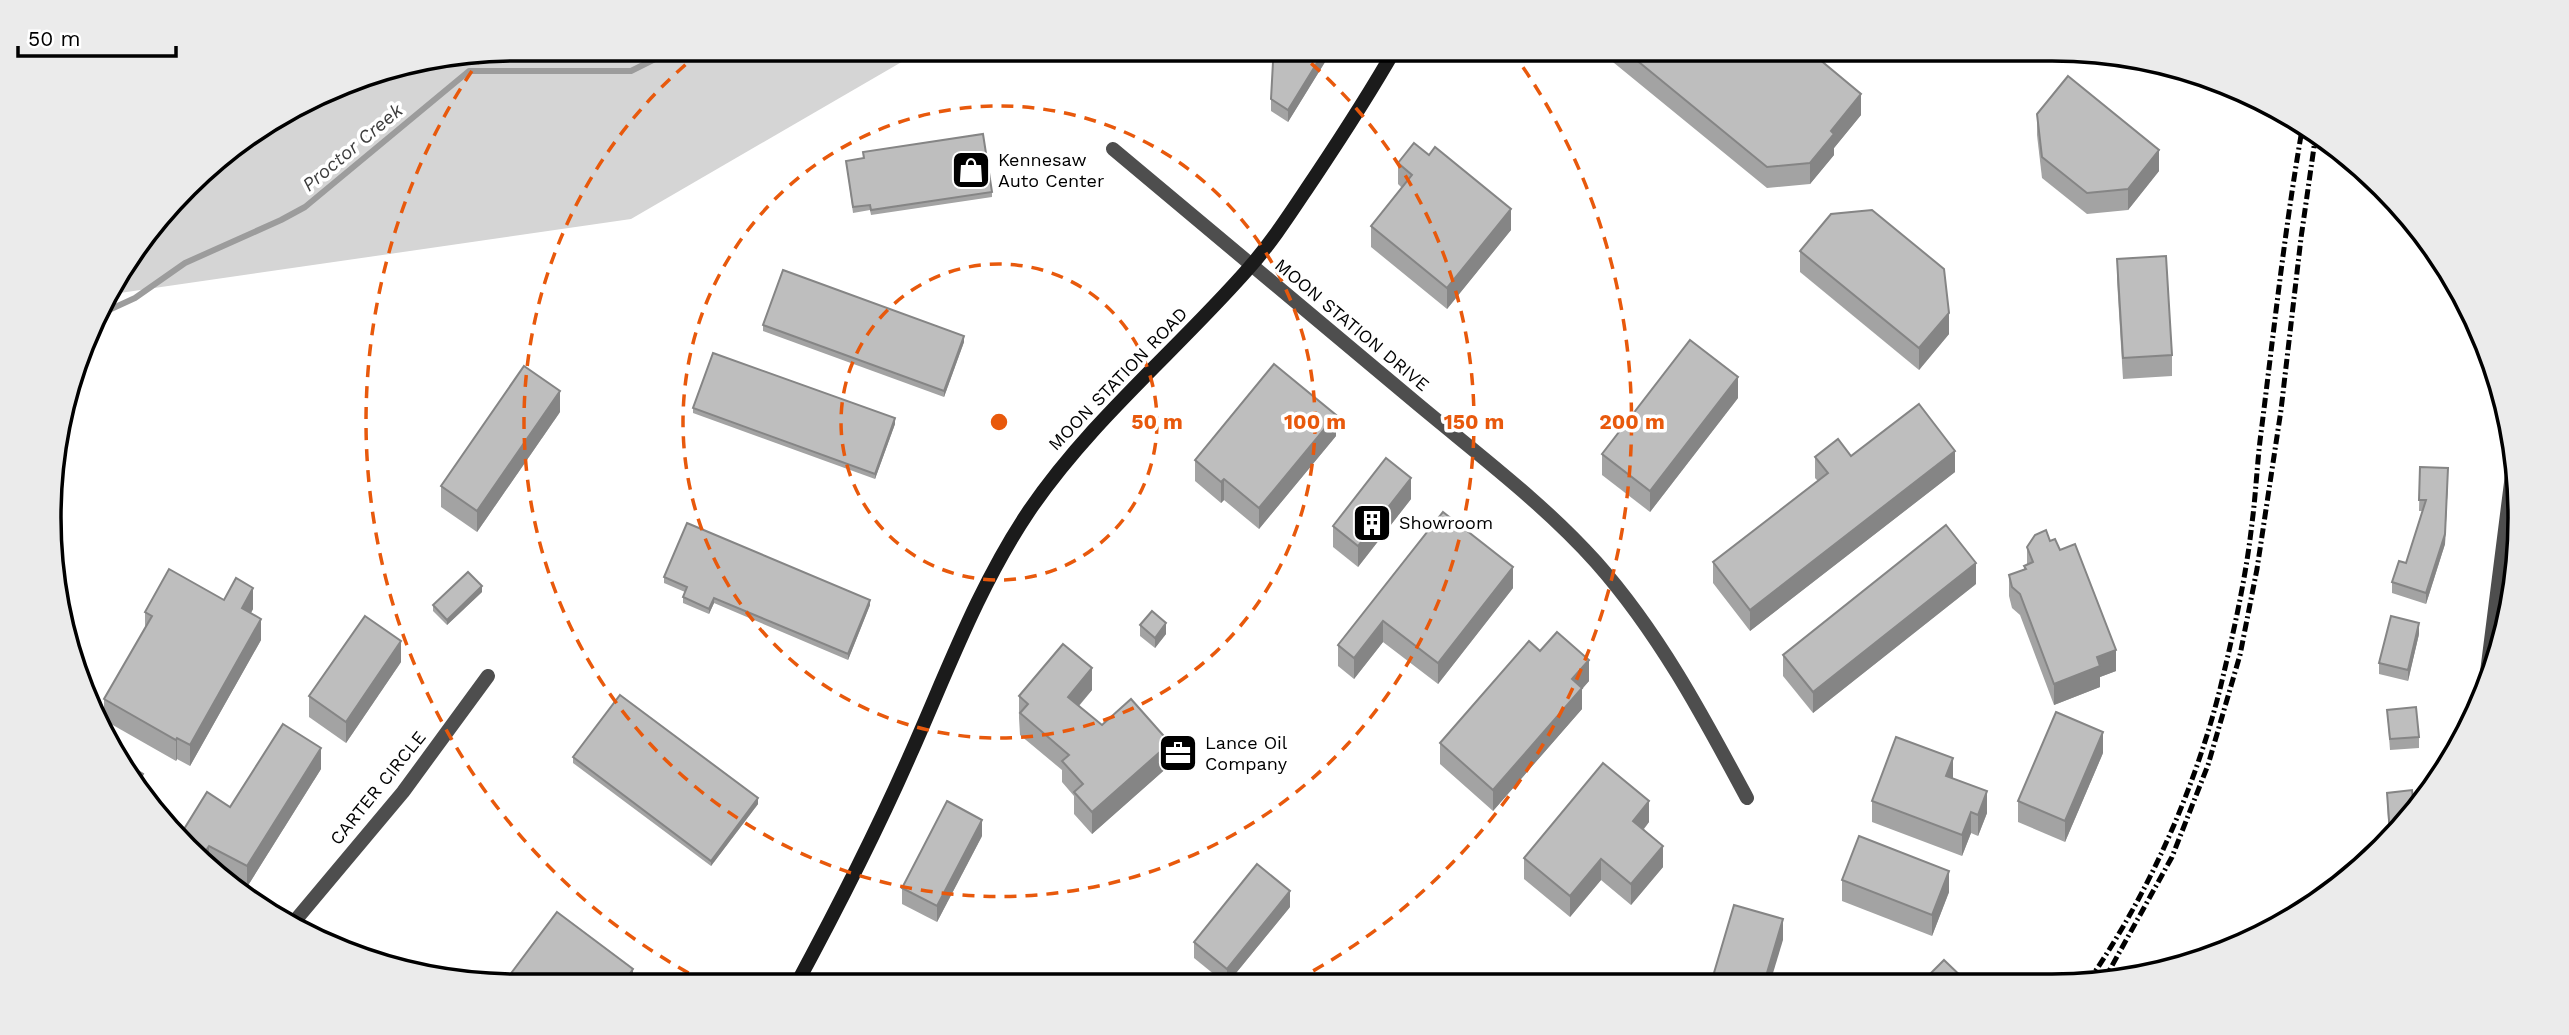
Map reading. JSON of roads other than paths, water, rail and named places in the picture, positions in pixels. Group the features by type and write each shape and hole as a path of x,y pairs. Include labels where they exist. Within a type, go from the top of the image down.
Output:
{"street":[{"name":"MOON STATION ROAD","path":"802,974 845,896 883,817 971,619 1013,535 1061,466 1089,433 1207,315 1276,235 1388,61"},
{"name":"MOON STATION DRIVE","path":"1113,149 1548,512 1596,562 1662,646 1747,799"},
{"path":"2491,639 2508,509"},
{"name":"CARTER CIRCLE","path":"298,918 402,792 488,676"}],"waterway":[{"name":"Proctor Creek","path":"112,309 135,298 185,263 305,207 469,71 631,71 651,61"}],"railway":[{"path":"2095,972 2130,914 2167,842 2197,766 2220,689 2239,606 2249,544 2280,278 2301,136"},
{"path":"2110,970 2172,857 2208,765 2240,655 2257,569 2281,410 2314,145"}],"place":[{"name":"Kennesaw Auto Center","path":"971,170"},
{"name":"Showroom","path":"1372,523"},
{"name":"Lance Oil Company","path":"1178,753"}]}
